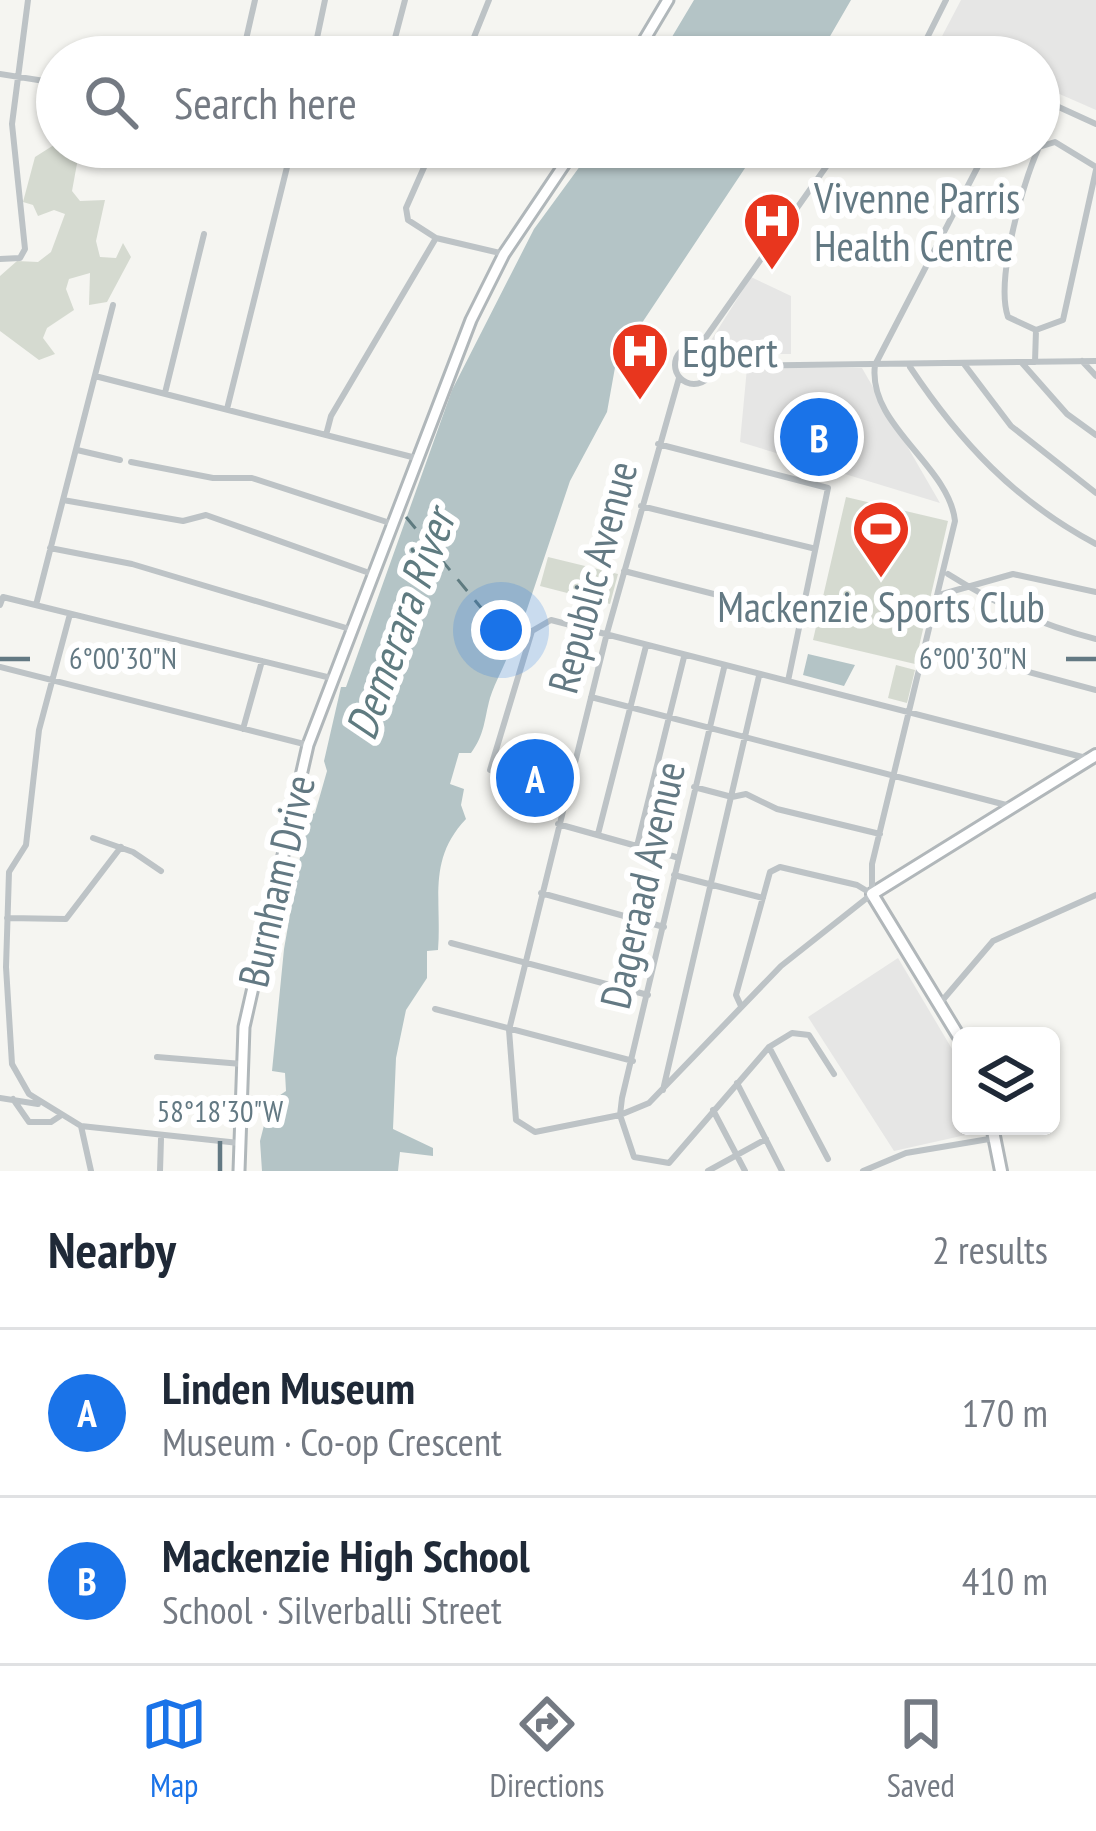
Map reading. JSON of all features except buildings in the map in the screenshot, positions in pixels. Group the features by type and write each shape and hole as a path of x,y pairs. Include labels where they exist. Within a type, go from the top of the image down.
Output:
{"main road":[{"path":"953,1027 872,894 1094,757"},
{"path":"994,1135 1001,1171"}],"street":[{"path":"0,259 20,258 25,249 12,124 28,0"},
{"path":"247,36 255,0"},
{"path":"317,36 325,0"},
{"path":"396,36 406,0"},
{"path":"474,36 489,0"},
{"path":"647,36 668,0"},
{"path":"928,36 946,0"},
{"path":"0,74 36,81"},
{"path":"1060,108 1096,124"},
{"path":"1032,168 1020,205 1005,297 1008,317 1036,330 1063,320 1068,308 1075,251 1096,169 1081,153 1060,144"},
{"path":"227,409 287,168"},
{"path":"424,168 406,208 408,220 436,238 504,254"},
{"name":"Burnham Drive","path":"239,1171 250,990 308,745 447,376 504,254 562,168"},
{"path":"699,384 679,378 676,357 706,337 826,168"},
{"path":"834,1074 809,1035 792,1033 769,1047 671,1167 634,1157 620,1115 662,1093 819,933 872,894 881,834 956,521 952,504 886,406 875,365 977,168"},
{"path":"165,393 204,234"},
{"path":"326,435 332,416 436,238"},
{"path":"35,604 113,305"},
{"path":"1035,362 1036,330"},
{"path":"706,337 711,374"},
{"path":"693,346 726,366"},
{"path":"1082,361 1096,376"},
{"path":"676,393 726,366 1096,361"},
{"path":"1021,362 1066,414 1096,435"},
{"path":"964,364 1011,426 1096,493"},
{"path":"909,365 948,424 1001,480 1096,544"},
{"path":"94,376 416,458"},
{"name":"Republic Avenue","path":"620,1115 535,1132 522,1128 513,1112 509,1030 607,633 679,378"},
{"path":"658,444 826,485 788,681"},
{"path":"75,450 120,460"},
{"path":"130,462 213,478 252,478 393,524"},
{"path":"62,500 183,521 206,514 375,574"},
{"path":"641,506 812,548"},
{"path":"50,548 151,569 353,630"},
{"path":"624,571 800,616"},
{"path":"946,573 982,590 1006,611 1096,639"},
{"path":"939,596 1026,575 1096,592"},
{"path":"2,601 35,604 331,678"},
{"path":"70,614 39,730 26,845 9,872 3,967 12,1064 19,1082 41,1105 81,1126 240,1143"},
{"path":"565,796 492,772 490,765 532,632 551,620 724,668 1094,757"},
{"path":"928,645 1096,690"},
{"path":"598,834 646,646"},
{"path":"638,846 684,657"},
{"path":"243,728 262,661"},
{"path":"0,667 308,745"},
{"name":"Dageraad Avenue","path":"620,1115 724,668"},
{"path":"662,1093 759,676"},
{"path":"591,697 1014,808"},
{"path":"694,787 732,797 746,794 777,808 881,834"},
{"path":"558,824 677,857"},
{"path":"94,838 121,847 161,872"},
{"path":"7,918 66,919 121,847"},
{"path":"742,1007 736,995 770,872 780,867 856,885 872,894"},
{"path":"673,875 763,898"},
{"path":"541,893 664,927"},
{"path":"939,1005 993,941 1096,895"},
{"path":"452,943 648,995"},
{"path":"435,1010 633,1060"},
{"path":"769,1047 827,1160"},
{"path":"157,1057 242,1064"},
{"path":"737,1083 782,1171"},
{"path":"0,1098 41,1105"},
{"path":"14,1099 29,1122 51,1122 60,1116"},
{"path":"713,1110 745,1171"},
{"path":"81,1126 91,1171"},
{"path":"863,1171 906,1153 981,1135"},
{"path":"160,1171 161,1137"},
{"path":"709,1171 766,1139"}],"shaded area":[{"path":"961,0 1096,0 1096,110 1060,94 1060,36 942,36"},
{"path":"35,157 36,168 76,168 72,191 80,201 105,200 96,241 100,257 116,258 123,243 131,257 107,302 89,305 90,273 69,279 66,289 74,310 47,328 43,338 55,354 39,360 0,331 0,276 17,261 38,262 51,252 65,214 54,210 38,216 33,205 23,202"},
{"path":"751,277 791,296 791,354 717,354 710,342"},
{"path":"747,368 862,368 940,503 740,442"},
{"name":"Mackenzie Sports Club","path":"846,497 948,521 915,664 813,640"},
{"path":"548,557 618,574 610,604 540,586"},
{"path":"896,665 915,670 907,703 888,698"},
{"path":"898,958 952,1049 952,1135 966,1135 894,1151 808,1017"}],"water":[{"path":"694,0 851,0 830,36 673,36"},
{"name":"Demerara River","path":"579,168 745,168 616,362 607,412 570,481 519,633 513,633 490,698 484,727 471,753 459,753 450,784 464,789 461,805 466,819 441,865 438,950 427,951 427,978 406,1010 396,1058 393,1129 433,1148 433,1156 400,1152 398,1171 262,1171 260,1141 270,1102 286,1091 285,1073 272,1071 284,949 307,817 315,813 327,771 324,761 341,687 346,687 452,390 534,229"},
{"path":"808,654 855,665 844,686 803,675"}],"ferry route":[{"path":"406,517 502,633"}],"place":[{"name":"Vivenne Parris Health Centre","path":"772,272"},
{"name":"Egbert","path":"640,402"},
{"name":"Mackenzie High School","path":"819,437"},
{"name":"Mackenzie Sports Club","path":"881,580"},
{"name":"Linden Museum","path":"535,778"}]}
